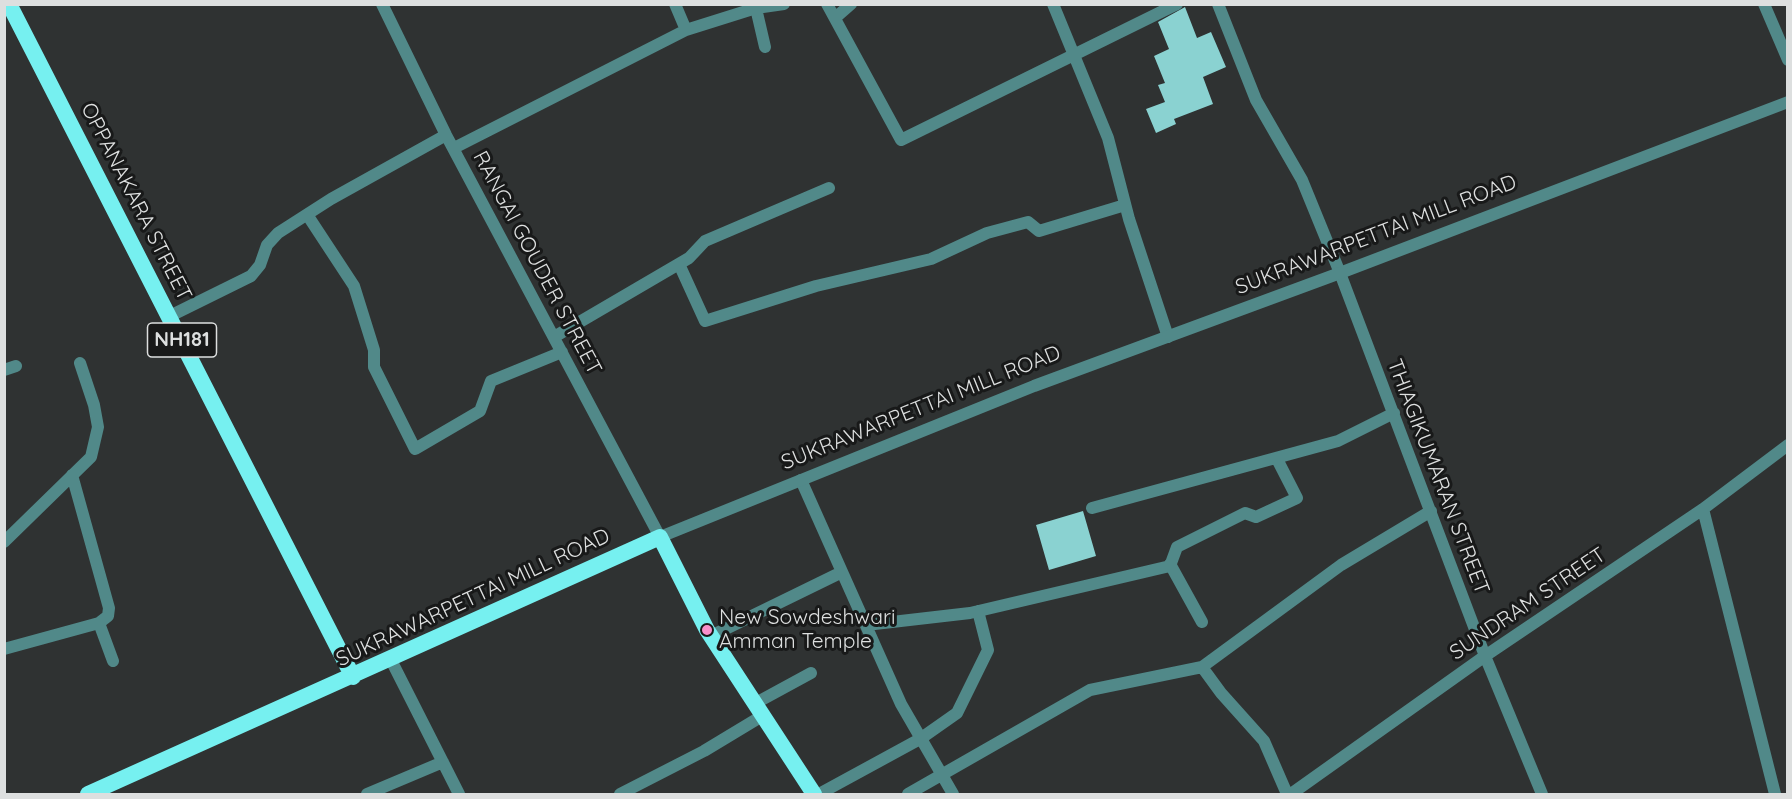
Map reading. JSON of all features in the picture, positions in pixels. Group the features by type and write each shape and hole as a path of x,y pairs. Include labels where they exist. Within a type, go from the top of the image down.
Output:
{"highway":[{"name":"OPPANAKARA STREET","path":"9,4 353,677"},
{"name":"SUKRAWARPETTAI MILL ROAD","path":"88,795 660,537"},
{"path":"660,537 711,636 814,795"}],"street":[{"name":"RANGAI GOUDER STREET","path":"382,4 447,135 660,537"},
{"path":"675,4 686,30"},
{"path":"454,148 686,30 756,6 784,4"},
{"path":"827,4 901,140 1177,4"},
{"path":"835,18 851,4"},
{"path":"1053,4 1108,138 1125,206 1168,336"},
{"path":"1764,4 1788,60"},
{"path":"756,6 765,47"},
{"name":"THIAGIKUMARAN STREET","path":"1222,6 1256,100 1302,180 1340,273 1485,656 1542,795"},
{"name":"SUKRAWARPETTAI MILL ROAD","path":"660,537 1034,386 1340,273 1788,102"},
{"path":"170,316 251,276 260,265 267,245 278,233 308,216 331,199 447,135"},
{"path":"554,337 679,264 705,241 829,188"},
{"path":"679,264 705,321 816,286 931,259 987,233 1028,222 1039,231 1125,206"},
{"path":"308,216 354,286 374,350 374,367 415,448 480,411 491,381 562,352"},
{"path":"4,542 91,457 98,427 81,363"},
{"path":"1092,508 1338,441 1394,413"},
{"name":"SUNDRAM STREET","path":"1289,795 1485,656 1703,509 1788,445"},
{"path":"1170,564 1177,547 1245,513 1256,517 1296,498 1277,459"},
{"path":"4,649 99,623 108,616 109,609 72,475"},
{"path":"801,480 901,704 940,776 953,795"},
{"path":"1703,509 1775,795"},
{"path":"908,795 1090,690 1202,667 1341,565 1431,511"},
{"path":"866,625 978,611 1170,564"},
{"path":"1170,564 1202,622"},
{"path":"711,636 842,572"},
{"path":"819,795 920,739 957,713 988,650 978,611"},
{"path":"99,623 113,661"},
{"path":"391,660 459,795"},
{"path":"1202,667 1221,693 1264,741 1289,795"},
{"path":"620,795 704,751 811,673"},
{"path":"367,795 443,762"}],"building":[{"path":"1185,7 1197,38 1211,32 1226,67 1203,77 1213,104 1174,119 1176,124 1156,133 1146,109 1165,102 1158,85 1165,83 1154,56 1169,49 1158,22"},
{"path":"1083,511 1096,556 1049,570 1036,525"}],"place":[{"name":"New Sowdeshwari Amman Temple","path":"707,630"}]}
